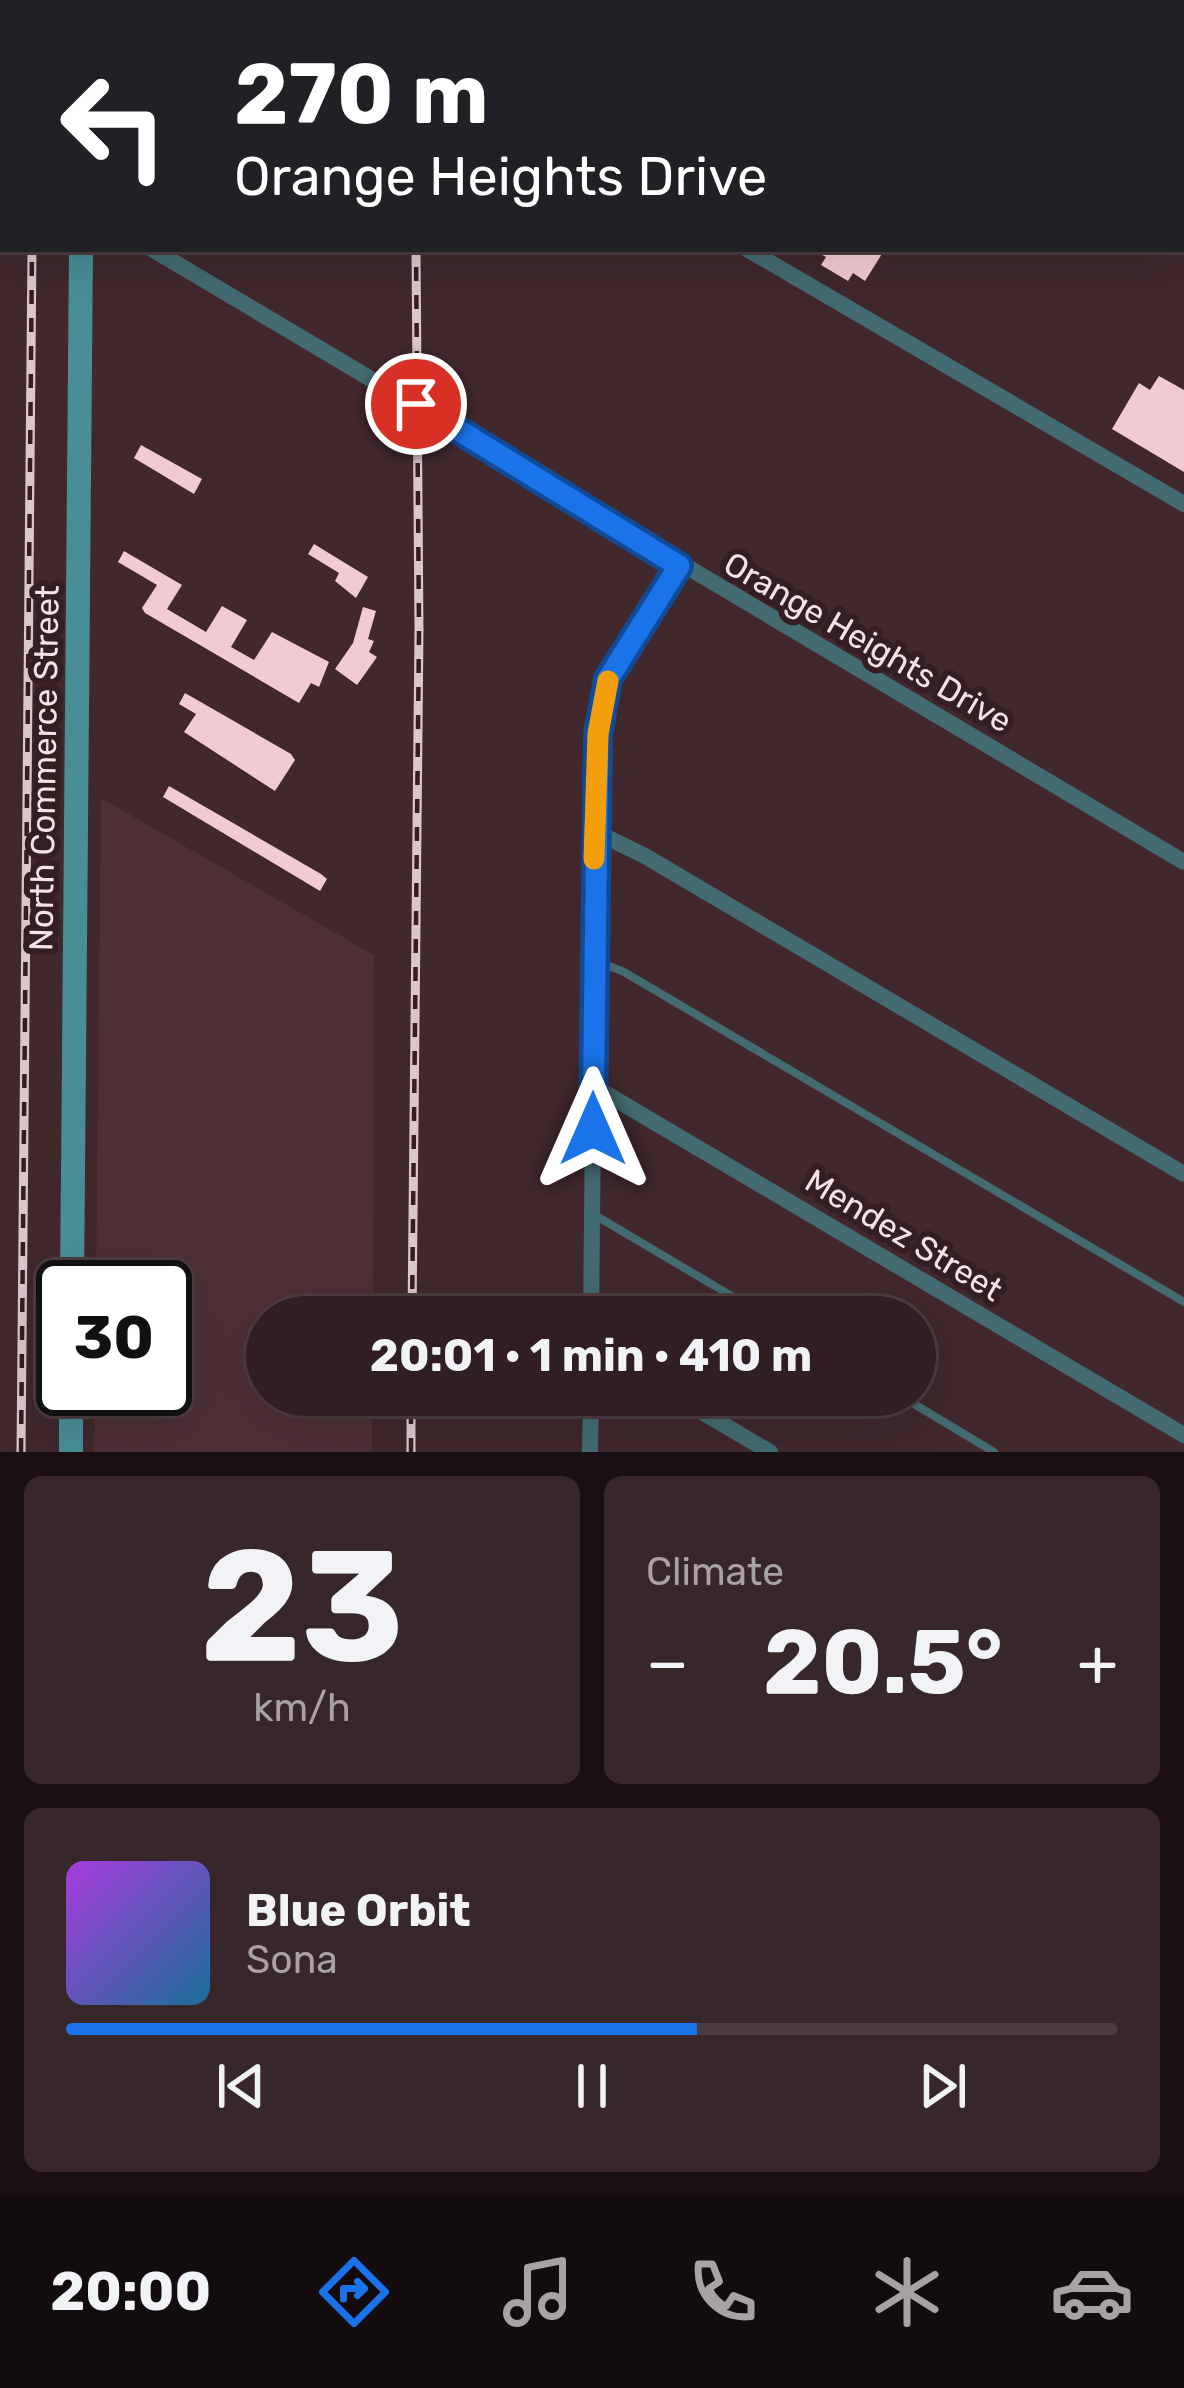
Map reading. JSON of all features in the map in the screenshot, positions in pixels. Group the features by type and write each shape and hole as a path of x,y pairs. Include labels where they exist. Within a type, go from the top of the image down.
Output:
{"main road":[{"name":"North Commerce Street","path":"72,1260 81,252"},
{"path":"71,1416 71,1452"}],"street":[{"name":"Orange Heights Drive","path":"157,252 1184,862"},
{"path":"752,252 1184,503"},
{"path":"591,1296 598,734 608,679 679,566"},
{"path":"594,831 645,856 1184,1174"},
{"name":"Mendez Street","path":"593,1086 1184,1435"},
{"path":"590,1452 591,1416"},
{"path":"709,1416 770,1452"}],"lane":[{"path":"594,959 624,971 1184,1302"},
{"path":"592,1214 731,1296"},
{"path":"934,1416 994,1452"}],"shaded area":[{"path":"101,798 374,955 373,1296 246,1296 246,1416 372,1416 372,1452 94,1452 95,1416 192,1416 192,1260 96,1260"}],"building":[{"path":"817,252 883,252 865,281 853,273 848,281 821,265 826,257"},
{"path":"1159,376 1184,390 1184,472 1112,429 1139,383 1150,390"},
{"path":"141,445 202,479 194,494 134,458"},
{"path":"314,544 368,577 356,598 335,581 339,573 308,554"},
{"path":"124,551 182,585 167,609 206,632 222,606 247,620 231,647 254,660 272,632 329,662 319,687 311,683 299,703 145,613 142,608 157,585 118,562"},
{"path":"363,607 376,611 368,639 374,641 369,652 377,657 357,685 335,669 353,643"},
{"path":"185,693 291,754 295,760 275,791 184,732 196,714 179,704"},
{"path":"169,786 321,874 327,879 320,891 163,797"}],"railway":[{"path":"21,1452 32,252"},
{"path":"412,1296 419,631 416,252"},
{"path":"411,1416 411,1452"}],"slow traffic":[{"path":"594,859 598,734 608,681"}],"route":[{"path":"416,404 679,566 608,679 598,734 593,1129"}]}
